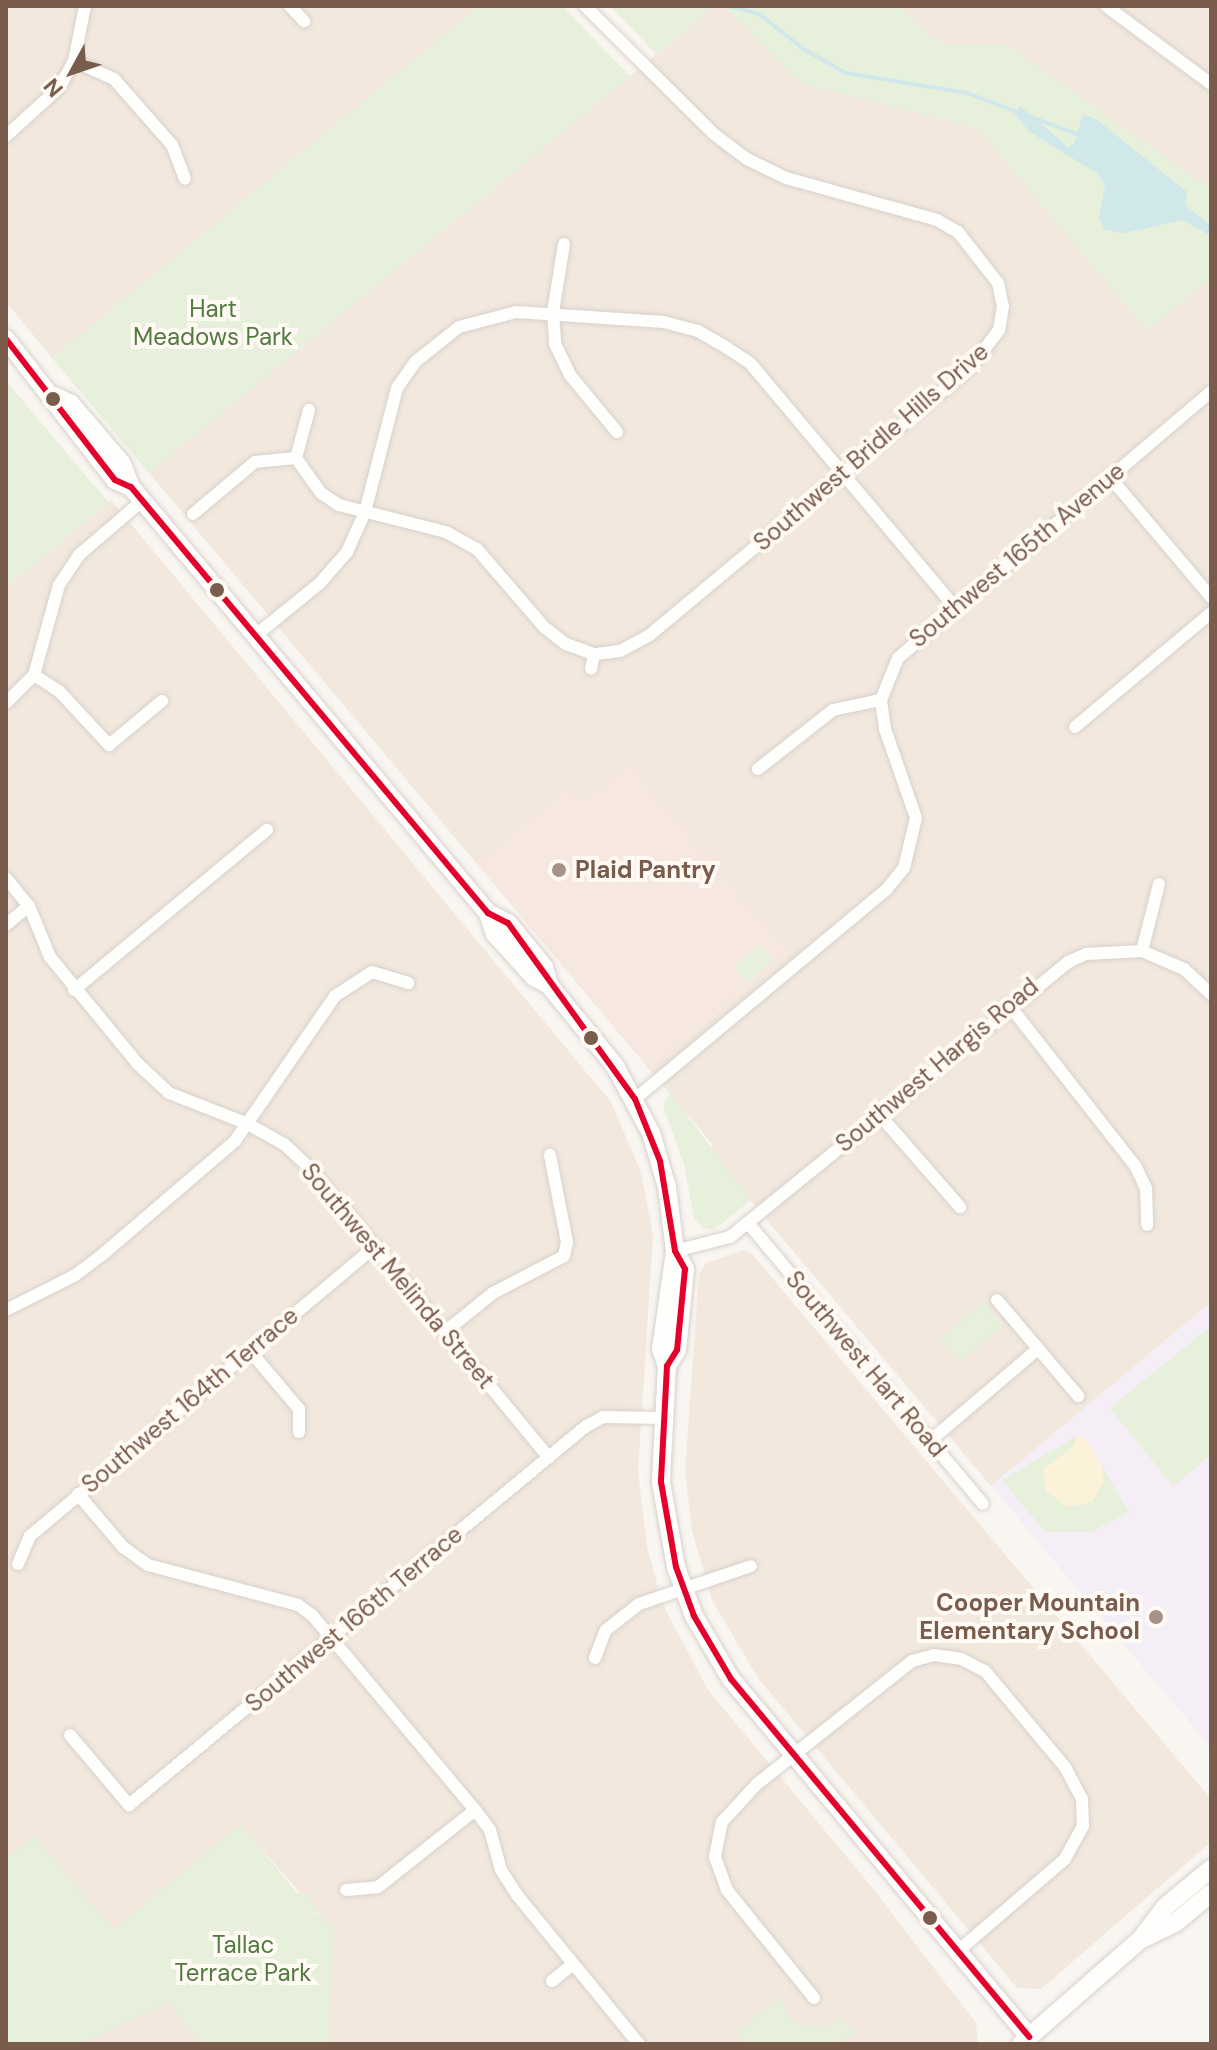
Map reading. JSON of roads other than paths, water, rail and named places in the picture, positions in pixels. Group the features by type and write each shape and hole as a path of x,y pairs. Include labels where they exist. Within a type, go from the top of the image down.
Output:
{"main road":[{"path":"6,339 54,396 71,404 127,470 137,494 488,913 508,923 544,967 549,985 635,1099 660,1161 675,1251 661,1349 667,1366 661,1482 683,1587 731,1679 957,1952 1025,2040 1141,1939 1165,1907 1211,1869"},
{"path":"1141,1939 1175,1923 1211,1893"}],"street":[{"path":"6,136 44,104 74,61 85,6"},
{"path":"290,6 304,21"},
{"name":"Southwest Bridle Hills Drive","path":"585,6 715,135 747,159 786,178 937,220 958,232 998,283 1003,306 999,330 988,350 843,474 650,635 620,651 594,654"},
{"path":"1106,6 1211,84"},
{"path":"74,61 114,79 172,145 185,179"},
{"path":"564,244 553,312 555,344 570,375 617,432"},
{"path":"256,635 320,583 347,552 365,512 397,388 430,346 482,317 553,312 664,322 698,331 750,363 954,606"},
{"name":"Southwest 165th Avenue","path":"881,700 898,658 954,606 1211,392"},
{"path":"296,458 309,410"},
{"path":"296,458 330,500 446,532 477,549 544,627 566,644 594,654 591,669"},
{"path":"193,514 255,462 296,458"},
{"path":"1109,476 1211,597"},
{"path":"6,703 34,675 59,585 87,546 137,494"},
{"path":"1075,727 1211,613"},
{"path":"34,675 59,691 109,745 162,701"},
{"path":"635,1099 886,890 904,868 914,843 916,818 885,729 881,700 833,710 758,769"},
{"path":"74,990 267,830"},
{"name":"Southwest Melinda Street","path":"6,878 29,906 50,957 74,990 169,1093 248,1124 284,1144 311,1169 549,1458"},
{"path":"1142,951 1159,884"},
{"path":"6,925 29,906"},
{"name":"Southwest Hargis Road","path":"675,1251 715,1245 748,1223 1009,1005 1077,958 1142,951 1184,969 1211,994"},
{"path":"6,1310 74,1276 102,1255 248,1124 303,1035 335,996 372,972 408,983"},
{"path":"1009,1005 1136,1167 1146,1188 1147,1225"},
{"path":"878,1113 960,1207"},
{"path":"446,1331 493,1293 564,1256 567,1242 550,1155"},
{"name":"Southwest Hart Road","path":"748,1223 983,1504"},
{"name":"Southwest 164th Terrace","path":"18,1564 30,1536 375,1246"},
{"path":"997,1300 1078,1396"},
{"path":"931,1440 1038,1349"},
{"path":"250,1351 299,1409 299,1432"},
{"name":"Southwest 166th Terrace","path":"70,1735 129,1805 549,1458 603,1417 664,1418"},
{"path":"78,1494 123,1547 148,1565 298,1605 334,1637 490,1830 501,1870 639,2044"},
{"path":"595,1658 606,1630 639,1604 751,1566"},
{"path":"814,1998 727,1890 715,1857 722,1822 735,1804 912,1661 934,1655 961,1659 985,1671 1065,1767 1082,1799 1083,1826 1073,1847 957,1952"},
{"path":"346,1890 378,1887 475,1810"},
{"path":"552,1981 573,1964"}],"water":[{"path":"1020,106 1068,147 1074,144 1083,114 1096,119 1187,192 1185,205 1211,226 1211,236 1183,220 1124,233 1105,230 1099,218 1105,186 1098,174 1030,132 1016,116"}],"waterway":[{"path":"729,6 759,14 805,50 846,73 967,93 1020,113"},
{"path":"1028,116 1080,135"}],"place":[{"name":"Plaid Pantry","path":"559,870"},
{"name":"Cooper Mountain Elementary School","path":"1156,1617"}],"park label":[{"name":"Hart Meadows Park","path":"213,323"},
{"name":"Tallac Terrace Park","path":"243,1959"}]}
